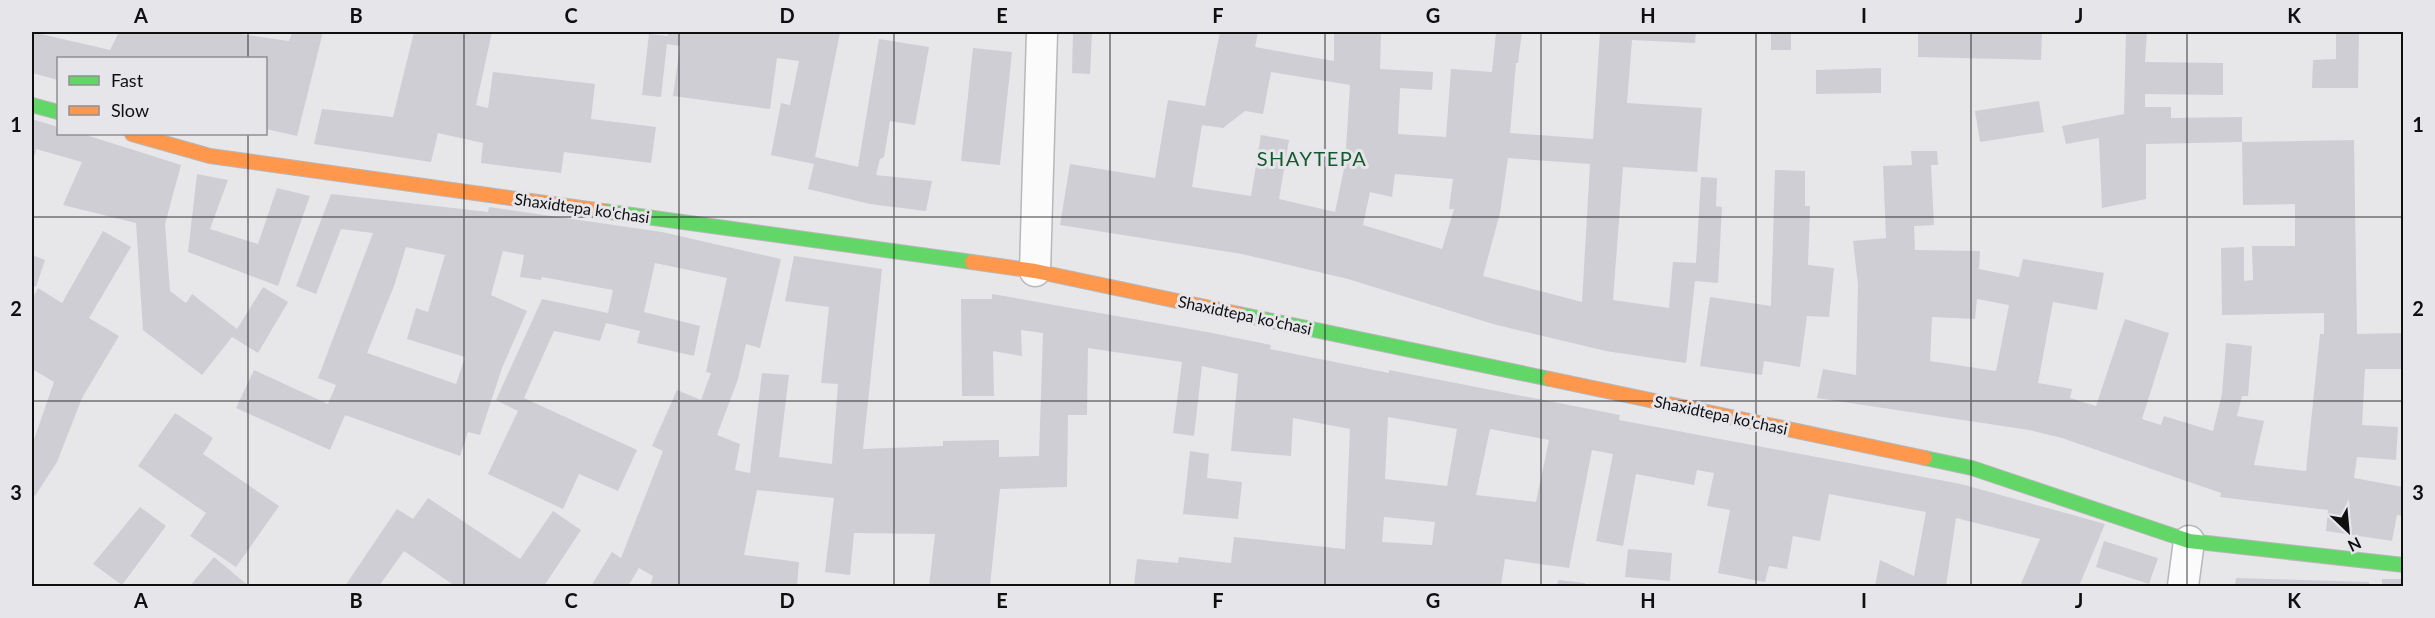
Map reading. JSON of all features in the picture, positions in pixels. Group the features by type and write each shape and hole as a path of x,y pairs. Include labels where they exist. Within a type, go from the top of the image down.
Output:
{"street":[{"path":"1035,271 1042,32"},
{"path":"32,105 57,112"},
{"name":"Shaxidtepa ko'chasi","path":"136,135 210,156 1035,271 1972,468 2189,541 2403,565"},
{"path":"2183,586 2189,541"}],"building":[{"path":"32,32 110,50 119,32 226,32 289,41 292,32 323,32 297,136 267,129 267,57 57,57 57,80 32,73"},
{"path":"414,32 492,32 476,105 488,108 493,72 595,84 591,119 656,127 651,163 564,152 561,173 481,163 483,143 438,133 431,162 314,144 322,109 393,117"},
{"path":"668,32 840,33 815,157 858,167 879,39 929,47 915,125 890,121 884,157 880,159 876,175 932,181 926,211 870,204 808,189 814,164 771,155 781,103 790,105 799,61 777,58 770,109 673,96 680,46 667,44 661,97 642,95 649,34 668,36"},
{"path":"1073,32 1092,32 1090,74 1072,73"},
{"path":"1220,32 1258,32 1255,47 1334,61 1334,32 1381,32 1380,69 1433,72 1432,90 1400,88 1398,134 1446,137 1451,69 1492,72 1496,32 1522,32 1518,63 1516,63 1510,133 1593,139 1600,32 1696,32 1695,43 1632,40 1627,103 1702,108 1697,172 1623,167 1613,300 1669,308 1673,262 1696,263 1701,177 1717,178 1716,206 1722,207 1718,283 1695,281 1686,363 1606,351 1493,324 1348,279 1242,254 1060,225 1070,164 1155,178 1168,100 1205,106","holes":["1271,72 1350,85 1345,164 1335,212 1279,199 1289,140 1261,135 1251,196 1192,187 1202,125 1223,128 1245,111 1263,114","1508,158 1590,164 1582,302 1483,276 1500,213","1395,174 1453,179 1449,209 1454,209 1442,249 1363,225 1370,192 1392,197"]},
{"path":"1771,32 1791,32 1791,50 1771,50"},
{"path":"1918,32 2042,32 2041,60 1918,57"},
{"path":"2126,32 2147,32 2145,62 2223,63 2223,95 2145,94 2145,107 2171,107 2171,118 2242,117 2242,142 2146,144 2146,199 2102,208 2099,138 2066,144 2062,126 2124,114"},
{"path":"2336,32 2359,32 2358,88 2312,88 2313,60 2336,59"},
{"path":"973,48 1012,52 1000,165 961,161"},
{"path":"1881,68 1881,93 1816,94 1816,70"},
{"path":"2039,101 2044,132 1980,142 1975,111"},
{"path":"32,119 57,127 57,135 86,135 181,165 165,224 170,291 186,303 192,294 237,329 263,287 288,302 258,353 232,337 202,375 143,330 136,223 63,205 82,162 36,149 35,155 32,154"},
{"path":"2354,140 2357,334 2403,333 2403,369 2365,369 2362,425 2398,427 2396,460 2357,457 2354,478 2403,487 2403,516 2397,515 2392,541 2326,531 2328,510 2220,497 2221,493 2062,438 2029,430 1817,398 1823,369 1856,375 1858,285 1853,241 1886,238 1883,166 1912,165 1911,151 1937,151 1938,165 1931,165 1934,225 1914,226 1915,250 1980,251 1979,269 2019,277 2023,259 2104,273 2097,310 2053,302 2038,383 2072,389 2070,398 2096,406 2125,319 2169,333 2142,419 2161,425 2164,416 2213,431 2222,394 2226,343 2252,346 2248,396 2242,396 2237,416 2264,421 2254,465 2306,471 2320,334 2324,334 2324,313 2222,315 2221,248 2244,247 2244,281 2253,280 2252,246 2295,246 2295,204 2243,205 2242,142","holes":["1977,299 2009,305 1996,371 1930,361 1932,317 1975,319"]},
{"path":"1775,170 1805,171 1805,206 1810,206 1808,265 1834,268 1829,317 1807,316 1800,367 1764,361 1762,375 1700,366 1710,297 1771,306"},
{"path":"197,174 228,180 210,229 258,244 277,188 310,196 278,286 188,252"},
{"path":"331,194 488,212 489,207 662,232 781,259 760,348 746,344 738,379 717,435 740,444 735,470 750,473 762,373 789,375 779,457 832,464 838,384 821,383 829,307 785,301 794,256 882,269 863,449 943,446 943,441 999,440 999,457 1039,456 1043,333 1021,330 1022,356 993,351 994,396 962,396 961,299 992,299 992,294 1207,332 1271,345 1270,349 1389,373 1389,370 1620,415 1619,420 1961,484 2105,524 2079,586 2020,586 2040,539 1956,518 1946,586 1875,586 1880,560 1914,576 1926,512 1829,494 1820,541 1793,536 1787,569 1769,566 1765,582 1718,573 1730,510 1707,506 1714,473 1697,470 1694,485 1636,474 1623,546 1596,541 1613,454 1592,450 1569,568 1505,559 1501,585 1491,584 1491,586 1134,586 1137,559 1178,563 1179,557 1231,563 1234,537 1345,549 1350,429 1293,418 1291,456 1231,451 1238,374 1202,366 1194,436 1173,433 1182,362 1088,348 1087,415 1068,415 1067,487 1000,489 990,586 929,586 935,534 854,533 850,575 825,572 834,498 757,490 744,555 799,562 797,586 650,586 653,576 639,568 628,586 591,586 612,552 621,558 663,451 652,446 677,390 701,400 711,373 706,372 727,278 655,263 644,312 700,326 694,356 637,343 640,331 606,323 600,341 554,331 524,398 637,450 618,491 579,474 563,509 488,474 518,411 496,400 542,299 608,313 613,290 542,277 541,280 520,277 524,255 503,251 491,295 527,311 502,368 480,435 468,432 460,456 345,415 330,450 236,408 254,370 328,404 336,385 318,378 373,233 341,229 316,294 296,286","holes":["406,247 445,255 428,312 416,308 407,339 465,357 456,384 367,353 394,286","1388,417 1457,429 1447,486 1385,479","1490,429 1549,440 1536,502 1476,495","1384,517 1435,522 1432,545 1382,542"]},
{"path":"103,231 131,247 89,318 119,336 82,398 57,462 35,496 32,494 32,445 54,382 32,369 32,299 38,288 62,303"},
{"path":"32,255 45,260 36,287 32,285"},
{"path":"175,413 213,438 203,454 279,506 236,567 190,536 206,513 138,466"},
{"path":"1190,451 1209,454 1207,478 1242,482 1238,519 1183,514"},
{"path":"428,498 520,559 553,511 581,530 544,586 455,586 404,551 379,586 345,586 397,509 413,519"},
{"path":"140,507 166,526 122,585 93,564"},
{"path":"2104,541 2158,558 2149,584 2096,567"},
{"path":"1628,549 1672,553 1670,581 1625,577"},
{"path":"214,557 244,582 250,586 190,586"},
{"path":"2236,578 2369,582 2369,586 2235,586"},
{"path":"2382,579 2403,579 2403,586 2382,586"},
{"path":"1558,580 1585,583 1585,586 1557,586"}],"traffic: fast":[{"path":"32,105 57,112"},
{"path":"603,211 972,262"},
{"path":"1239,314 1550,379"},
{"path":"1925,458 1972,468 2189,541 2404,565"}],"traffic: slow":[{"path":"136,135 210,156 603,211"},
{"path":"972,262 1035,271 1239,314"},
{"path":"1550,379 1925,458"}],"district":[{"name":"SHAYTEPA","path":"1312,159"}]}
